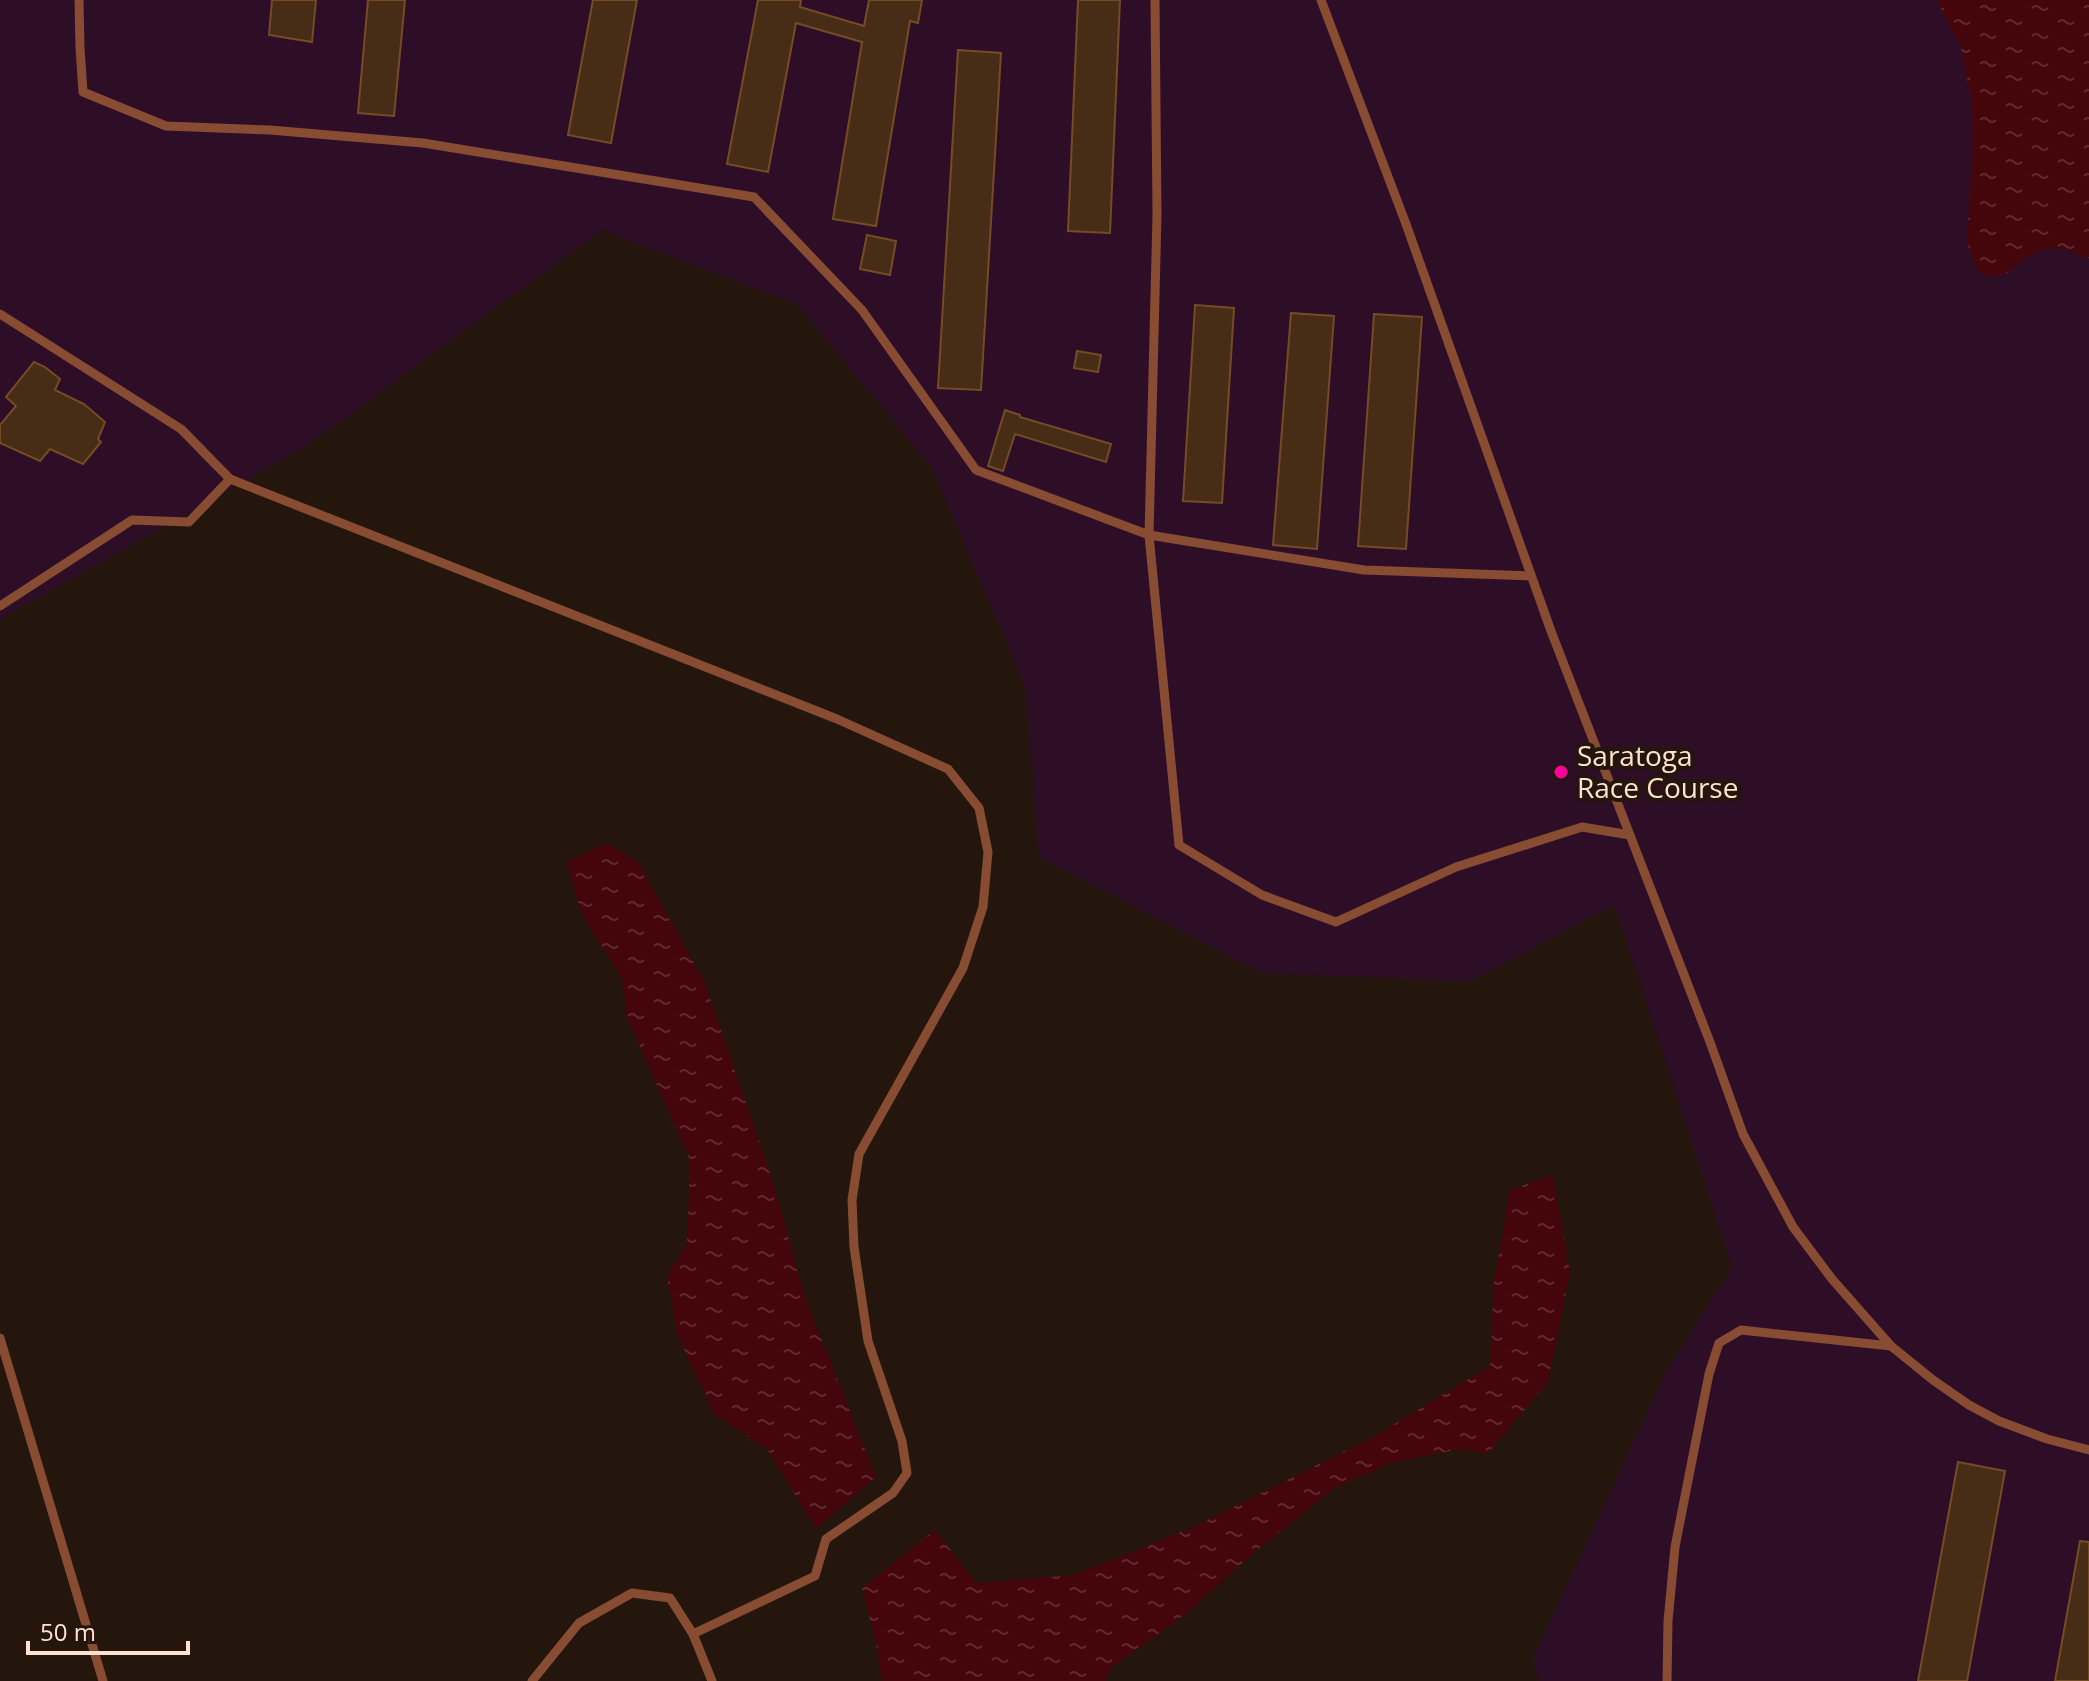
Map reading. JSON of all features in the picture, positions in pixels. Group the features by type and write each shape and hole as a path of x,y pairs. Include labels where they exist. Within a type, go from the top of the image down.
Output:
{"lane":[{"path":"79,0 83,92 166,126 270,130 423,143 754,197 862,310 976,470 1149,535 1364,570 1531,576"},
{"path":"1155,0 1157,215 1149,535 1179,845 1262,895 1336,922 1456,867 1582,827 1630,835"},
{"path":"1321,0 1406,224 1531,576 1743,1134 1793,1227 1832,1279 1891,1346 1969,1405 2047,1439 2089,1450"},
{"path":"0,314 181,429 230,479 837,719 948,769 979,808 988,852 983,907 963,968 859,1154 852,1200 854,1247 868,1341 902,1441 907,1473 893,1493 826,1539 815,1576 693,1634"},
{"path":"0,606 132,520 189,522 230,479"},
{"path":"1667,1681 1668,1621 1675,1547 1709,1374 1719,1343 1741,1330 1891,1346"},
{"path":"0,1338 103,1681"},
{"path":"532,1681 579,1623 632,1593 670,1598 693,1634 712,1681"}],"shaded area":[{"name":"Saratoga Race Course","path":"0,0 2089,0 2089,1681 1539,1681 1533,1659 1666,1372 1732,1267 1615,905 1471,981 1262,973 1039,857 1026,687 932,468 798,305 602,230 309,444 0,620"}],"water":[{"path":"1938,0 2089,0 2089,258 2047,247 2027,257 2007,273 1989,277 1976,269 1967,243 1973,142 1971,99 1961,47"},
{"path":"607,843 638,862 705,983 774,1185 805,1298 876,1477 816,1529 767,1449 714,1414 677,1334 667,1275 687,1244 690,1160 626,1015 623,980 581,913 567,862"},
{"path":"1553,1175 1570,1272 1548,1382 1487,1454 1459,1449 1392,1463 1336,1487 1257,1550 1187,1613 1112,1667 1105,1681 882,1681 862,1588 935,1530 976,1583 1074,1575 1193,1527 1373,1437 1490,1366 1494,1282 1510,1190"}],"building":[{"path":"272,0 316,0 312,42 269,35"},
{"path":"368,0 405,0 394,116 358,113"},
{"path":"593,0 637,0 611,143 568,135"},
{"path":"758,0 801,0 800,7 864,26 869,0 922,0 918,23 910,21 876,226 833,219 862,42 796,23 768,172 727,164"},
{"path":"1078,0 1120,0 1110,233 1068,231"},
{"path":"958,50 1001,53 981,390 938,388"},
{"path":"867,235 896,241 890,275 860,269"},
{"path":"1195,305 1234,308 1222,503 1183,501"},
{"path":"1291,313 1334,316 1317,549 1273,545"},
{"path":"1374,314 1422,317 1406,549 1358,546"},
{"path":"1077,351 1101,355 1098,372 1074,368"},
{"path":"34,362 60,379 55,390 84,404 105,422 98,439 101,442 83,464 50,449 40,461 0,443 0,425 16,406 6,397"},
{"path":"1005,410 1111,444 1106,462 1015,434 1003,471 988,466"},
{"path":"1958,1462 2005,1471 1967,1681 1918,1681"},
{"path":"2080,1541 2089,1542 2089,1681 2055,1681"}],"place":[{"name":"Saratoga Race Course","path":"1561,772"}]}
